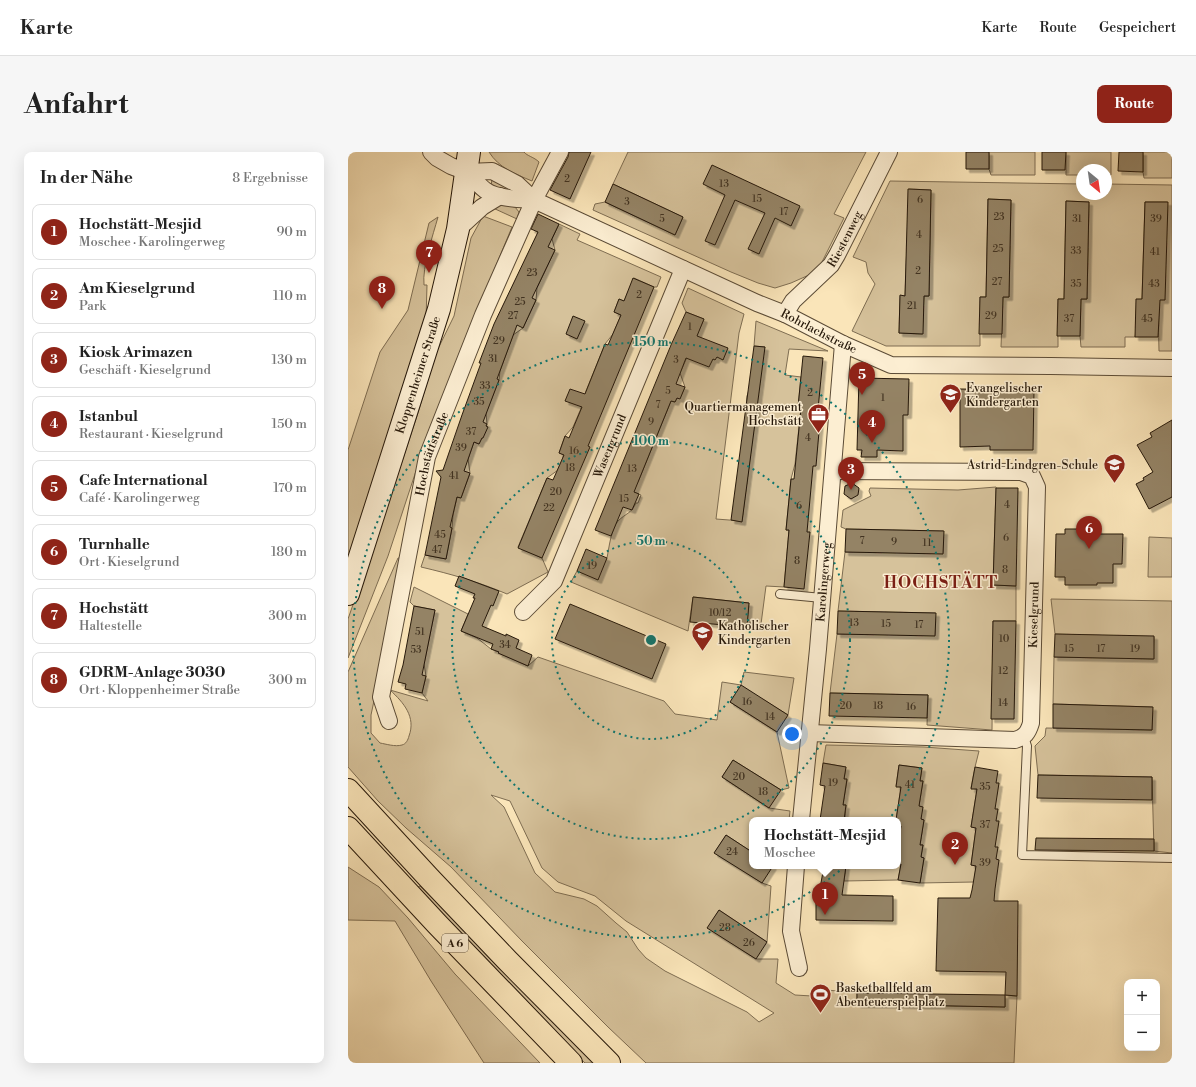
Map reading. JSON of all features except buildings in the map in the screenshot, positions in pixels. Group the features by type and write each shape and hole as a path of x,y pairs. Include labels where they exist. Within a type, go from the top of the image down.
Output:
{"highway":[{"name":"A 6","path":"348,790 507,960 609,1063"},
{"name":"A 6","path":"348,828 567,1060"}],"main road":[{"name":"Kloppenheimer Straße","path":"348,594 439,309 458,229 468,162"}],"street":[{"path":"430,152 451,166 468,162"},
{"name":"Riestenweg","path":"785,314 793,301 831,266 889,152"},
{"name":"Hochstättstraße","path":"389,721 381,696 427,457 483,315 554,153"},
{"name":"Rohrlachstraße","path":"468,162 486,191 500,196 534,200"},
{"name":"Rohrlachstraße","path":"468,162 516,184 534,200 757,303 785,314 843,344 891,365 1172,368"},
{"path":"458,229 484,206 500,196"},
{"name":"Wasengrund","path":"523,612 554,581 683,269"},
{"name":"Karolingerweg","path":"801,817 818,649 843,344"},
{"name":"Kieselgrund","path":"833,471 1021,472 1032,476 1037,487 1033,671 1031,723 1029,732 1024,737"},
{"path":"809,733 1015,740 1024,737"},
{"path":"796,869 790,931 799,968"}],"lane":[{"path":"780,594 822,598"},
{"path":"1024,737 1027,746 1022,856 1172,858"}],"shaded area":[{"path":"489,152 524,152 535,159 539,162 532,181 503,166 493,158"},
{"path":"628,152 866,152 834,214 844,218 822,262 809,275 775,288 731,272 593,210 595,204 605,202 675,235 683,217 613,184"},
{"path":"989,152 1035,152 1035,175 991,175 989,169"},
{"path":"1066,152 1111,152 1111,164 1076,164 1076,175 1066,175"},
{"path":"1143,152 1172,152 1172,178 1144,178"},
{"path":"492,178 514,188 514,192 491,187"},
{"path":"890,181 1076,184 1076,200 1112,200 1112,184 1172,185 1172,351 1159,351 1162,257 1167,202 1145,202 1142,299 1135,337 1125,337 1125,347 1081,347 1081,299 1087,299 1089,202 1066,201 1064,299 1058,299 1058,347 1001,347 1003,297 1009,297 1011,200 988,199 986,297 980,297 980,346 886,346 852,331 875,284 868,273 866,262 853,257","holes":["909,189 931,190 929,296 924,296 922,334 899,333 900,296 905,296"]},
{"path":"500,204 515,207 519,212 517,219 493,208"},
{"path":"483,216 512,227 460,352 416,471 388,556 348,658 348,619 385,513 436,353 454,316 471,238"},
{"path":"438,217 428,251 425,269 424,285 427,285 426,320 348,570 348,450 380,352 408,310 429,223"},
{"path":"559,224 580,234 577,240 661,277 657,287 634,278 624,301 619,299 614,312 621,315 613,334 605,344 573,427 565,436 559,453 564,455 558,470 547,478 518,547 542,558 548,572 507,594 443,572 421,567 425,555 446,559 457,497 461,498 470,473 468,459 474,442 479,444 487,427 486,413 499,380 500,371 513,335 523,328 536,300 537,288 555,250 552,239"},
{"path":"688,288 744,314 739,333 716,519 742,521 756,410 746,408 747,396 765,347 754,346 756,321 828,351 789,349 785,375 801,377 798,407 801,408 795,464 791,479 786,530 789,530 784,587 766,586 761,624 747,623 749,603 693,597 688,631 571,582 577,571 607,558 616,524 634,507 636,503 638,503 641,495 631,491 638,482 671,401 675,402 677,398 680,398 685,387 680,373 704,319 686,312 682,303"},
{"path":"996,487 993,585 1016,586 1016,621 993,621 992,730 927,725 928,695 830,693 837,634 935,635 935,613 838,611 845,552 943,553 943,531 846,529 841,527 843,510 871,496 869,491 870,488 958,490"},
{"path":"1149,537 1172,538 1172,577 1148,577"},
{"path":"398,558 404,558 371,715 371,733 380,743 399,746 406,743 411,729 410,717 404,705 390,690 428,701 422,693 426,676 424,664 435,610 414,606 410,602 414,587 468,614 461,631 477,638 491,649 499,653 528,666 538,657 664,701 675,714 717,720 722,682 741,685 744,672 794,678 788,715 764,700 730,702 777,732 789,788 781,790 733,760 722,777 769,808 790,811 789,817 749,817 749,850 726,835 715,852 762,883 771,886 767,942 719,910 708,928 756,959 778,959 776,983 795,995 812,996 817,989 857,993 857,1004 1005,1007 1005,995 1017,996 1014,1063 646,1063 522,941 451,867 406,828 378,801 348,767 348,672","holes":["491,795 510,801 542,868 558,882 595,896 626,921 774,1013 759,1022 747,1012 665,971 646,958 627,932 597,906 584,899 555,892 535,873 504,807"]},
{"path":"1051,599 1172,601 1172,853 1154,851 1152,777 1038,775 1035,746 1045,736 1046,728 1152,730 1152,707 1053,704 1054,657 1153,659 1154,637 1055,634"},
{"path":"826,745 924,747 979,751 971,788 977,789 971,827 976,828 971,865 976,866 974,882 920,883 924,858 921,857 923,845 920,845 924,820 921,819 919,806 923,781 920,781 922,768 899,765 896,786 901,787 896,817 845,817 846,805 843,805 847,780 844,779 846,767 823,763"},
{"path":"348,867 379,887 408,918 455,974 540,1063 484,1063 431,981 395,921 348,920"},
{"path":"846,869 900,869 898,880 844,881"},
{"path":"420,886 442,906 595,1063 585,1063 568,1047 454,929 418,887"}],"place":[{"name":"Hochstätt","path":"429,273"},
{"name":"GDRM-Anlage 3030","path":"382,309"},
{"name":"Cafe International","path":"862,395"},
{"name":"Evangelischer Kindergarten","path":"951,414"},
{"name":"Quartiermanagement Hochstätt","path":"818,434"},
{"name":"Istanbul","path":"872,443"},
{"name":"Astrid-Lindgren-Schule","path":"1114,484"},
{"name":"Kiosk Arimazen","path":"851,490"},
{"name":"Turnhalle","path":"1089,549"},
{"name":"Katholischer Kindergarten","path":"703,652"},
{"name":"Am Kieselgrund","path":"955,865"},
{"name":"Hochstätt-Mesjid","path":"825,915"},
{"name":"Basketballfeld am Abenteuerspielplatz","path":"821,1014"}],"district":[{"name":"HOCHSTÄTT","path":"941,582"}]}
